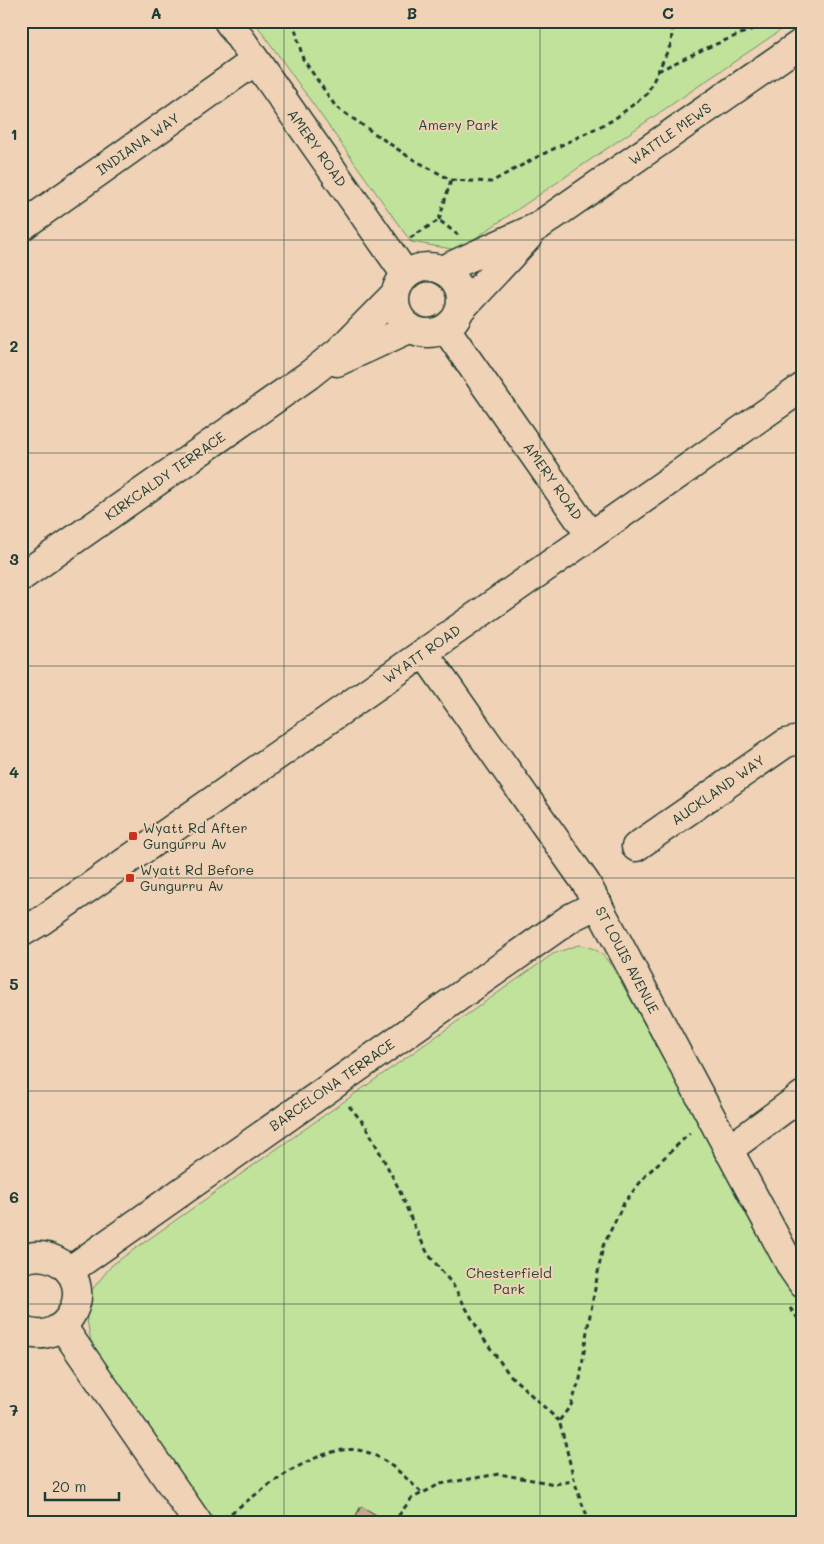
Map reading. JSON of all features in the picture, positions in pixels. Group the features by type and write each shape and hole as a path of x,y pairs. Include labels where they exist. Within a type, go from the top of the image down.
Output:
{"street":[{"name":"AMERY ROAD","path":"228,21 400,285"},
{"name":"WATTLE MEWS","path":"442,270 537,227 800,49"},
{"name":"INDIANA WAY","path":"21,227 255,61"},
{"name":"WATTLE MEWS","path":"453,319 537,227"},
{"path":"422,267 442,270 450,275 456,282 461,300 453,319 438,332 428,334 410,329 402,322 394,305 400,285 413,270 422,267"},
{"name":"KIRKCALDY TERRACE","path":"21,577 309,375 339,351 400,285"},
{"name":"AMERY ROAD","path":"453,319 590,535"},
{"name":"KIRKCALDY TERRACE","path":"309,375 410,329"},
{"name":"WYATT ROAD","path":"28,931 803,387"},
{"name":"ST LOUIS AVENUE","path":"424,653 586,883 728,1150 792,1268 803,1284"},
{"name":"AUCKLAND WAY","path":"636,848 786,743 803,739"},
{"name":"BARCELONA TERRACE","path":"69,1271 572,916 598,904"},
{"path":"728,1150 803,1096"},
{"path":"21,1330 27,1333 39,1334 51,1332 62,1326 71,1317 76,1306 76,1288 69,1271 60,1262 26,1250"},
{"path":"62,1326 198,1523"}],"path":[{"path":"294,21 303,59 336,108 409,157 451,180 491,182 612,120 648,94 671,44 672,21"},
{"path":"658,72 704,49 769,21"},
{"path":"439,220 451,180"},
{"path":"332,1085 366,1126 398,1187 428,1254 454,1286 483,1338 509,1374 559,1421 568,1451 573,1480 591,1523"},
{"path":"559,1421 571,1404 580,1379 603,1246 624,1203 646,1175 690,1133"},
{"path":"217,1523 296,1467 310,1460 342,1450 360,1450 378,1458 397,1470 422,1493"},
{"path":"392,1523 411,1500 440,1484 499,1474 555,1484 573,1480"}],"green space":[{"name":"Amery Park","path":"254,21 794,21 458,250 411,242"},
{"name":"Chesterfield Park","path":"578,945 586,946 599,952 619,978 784,1278 803,1305 803,1523 213,1523 124,1396 91,1341 86,1315 91,1291 112,1265 553,954"}],"building":[{"path":"361,1506 378,1516 374,1523 352,1523"}],"place":[{"name":"Wyatt Rd After Gungurru Av","path":"133,836"},
{"name":"Wyatt Rd Before Gungurru Av","path":"130,878"}]}
